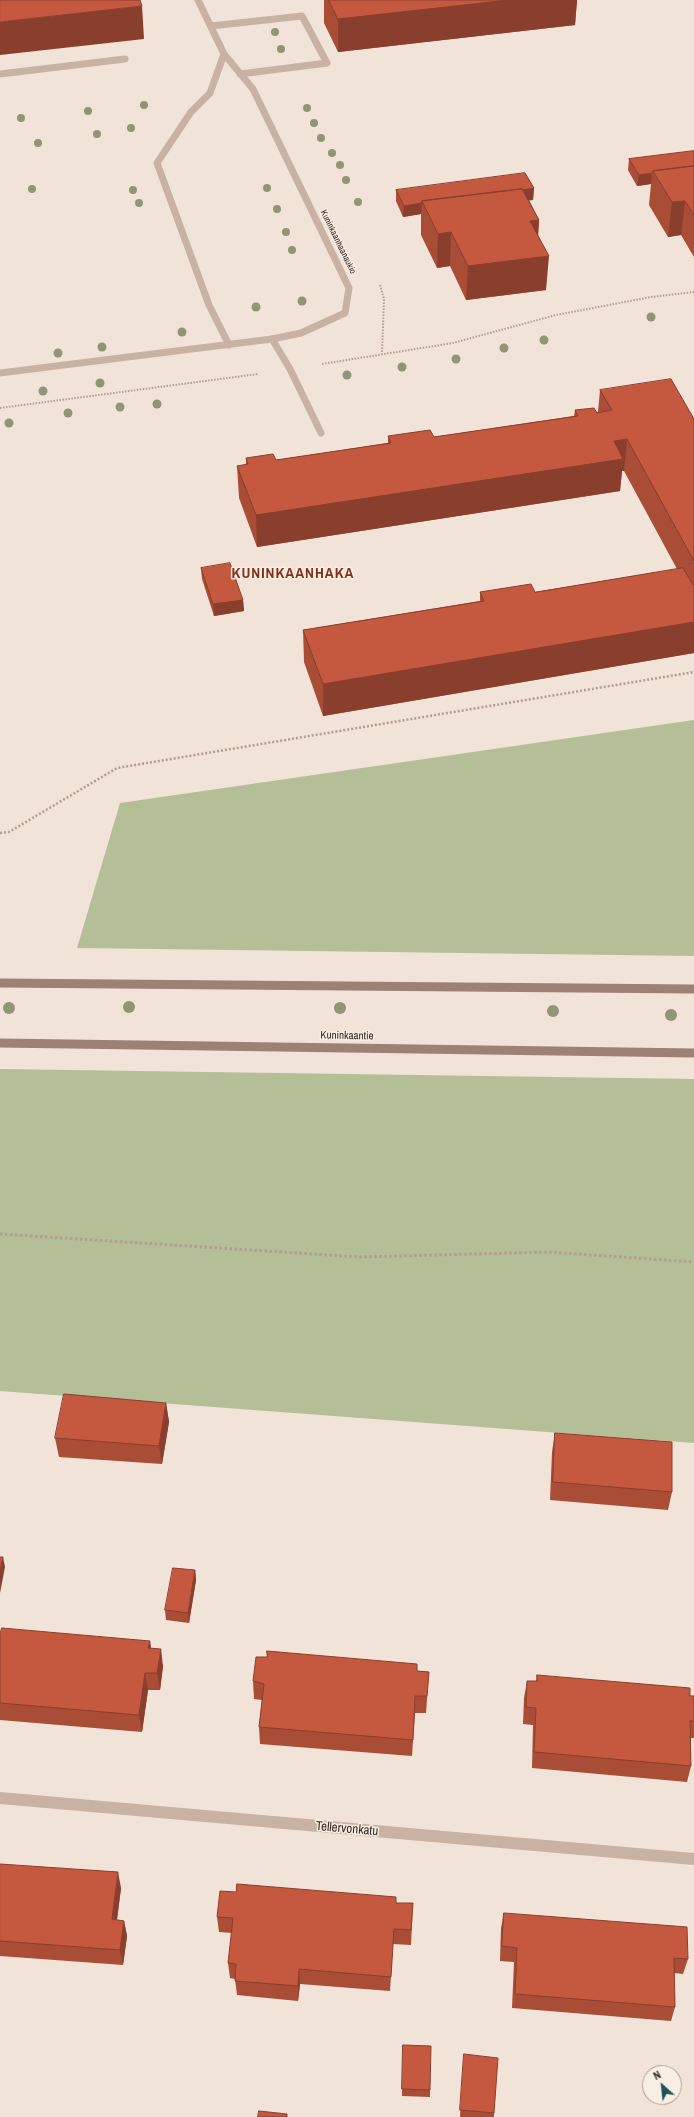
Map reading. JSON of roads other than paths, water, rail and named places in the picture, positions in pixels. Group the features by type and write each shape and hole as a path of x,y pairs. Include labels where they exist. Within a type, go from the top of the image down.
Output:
{"main road":[{"path":"0,983 694,989"},
{"name":"Kuninkaantie","path":"0,1043 694,1053"}],"street":[{"name":"Kuninkaanhaanaukio","path":"0,373 272,339 301,333 345,313 348,288 253,89 224,54 198,0"},
{"path":"210,26 302,16 327,63 240,74"},
{"path":"224,54 210,93 192,112 157,163 209,305 229,345"},
{"path":"0,74 124,59"},
{"path":"272,339 290,369 321,433"},
{"name":"Tellervonkatu","path":"0,1798 694,1859"}],"district":[{"name":"KUNINKAANHAKA","path":"293,574"}]}
